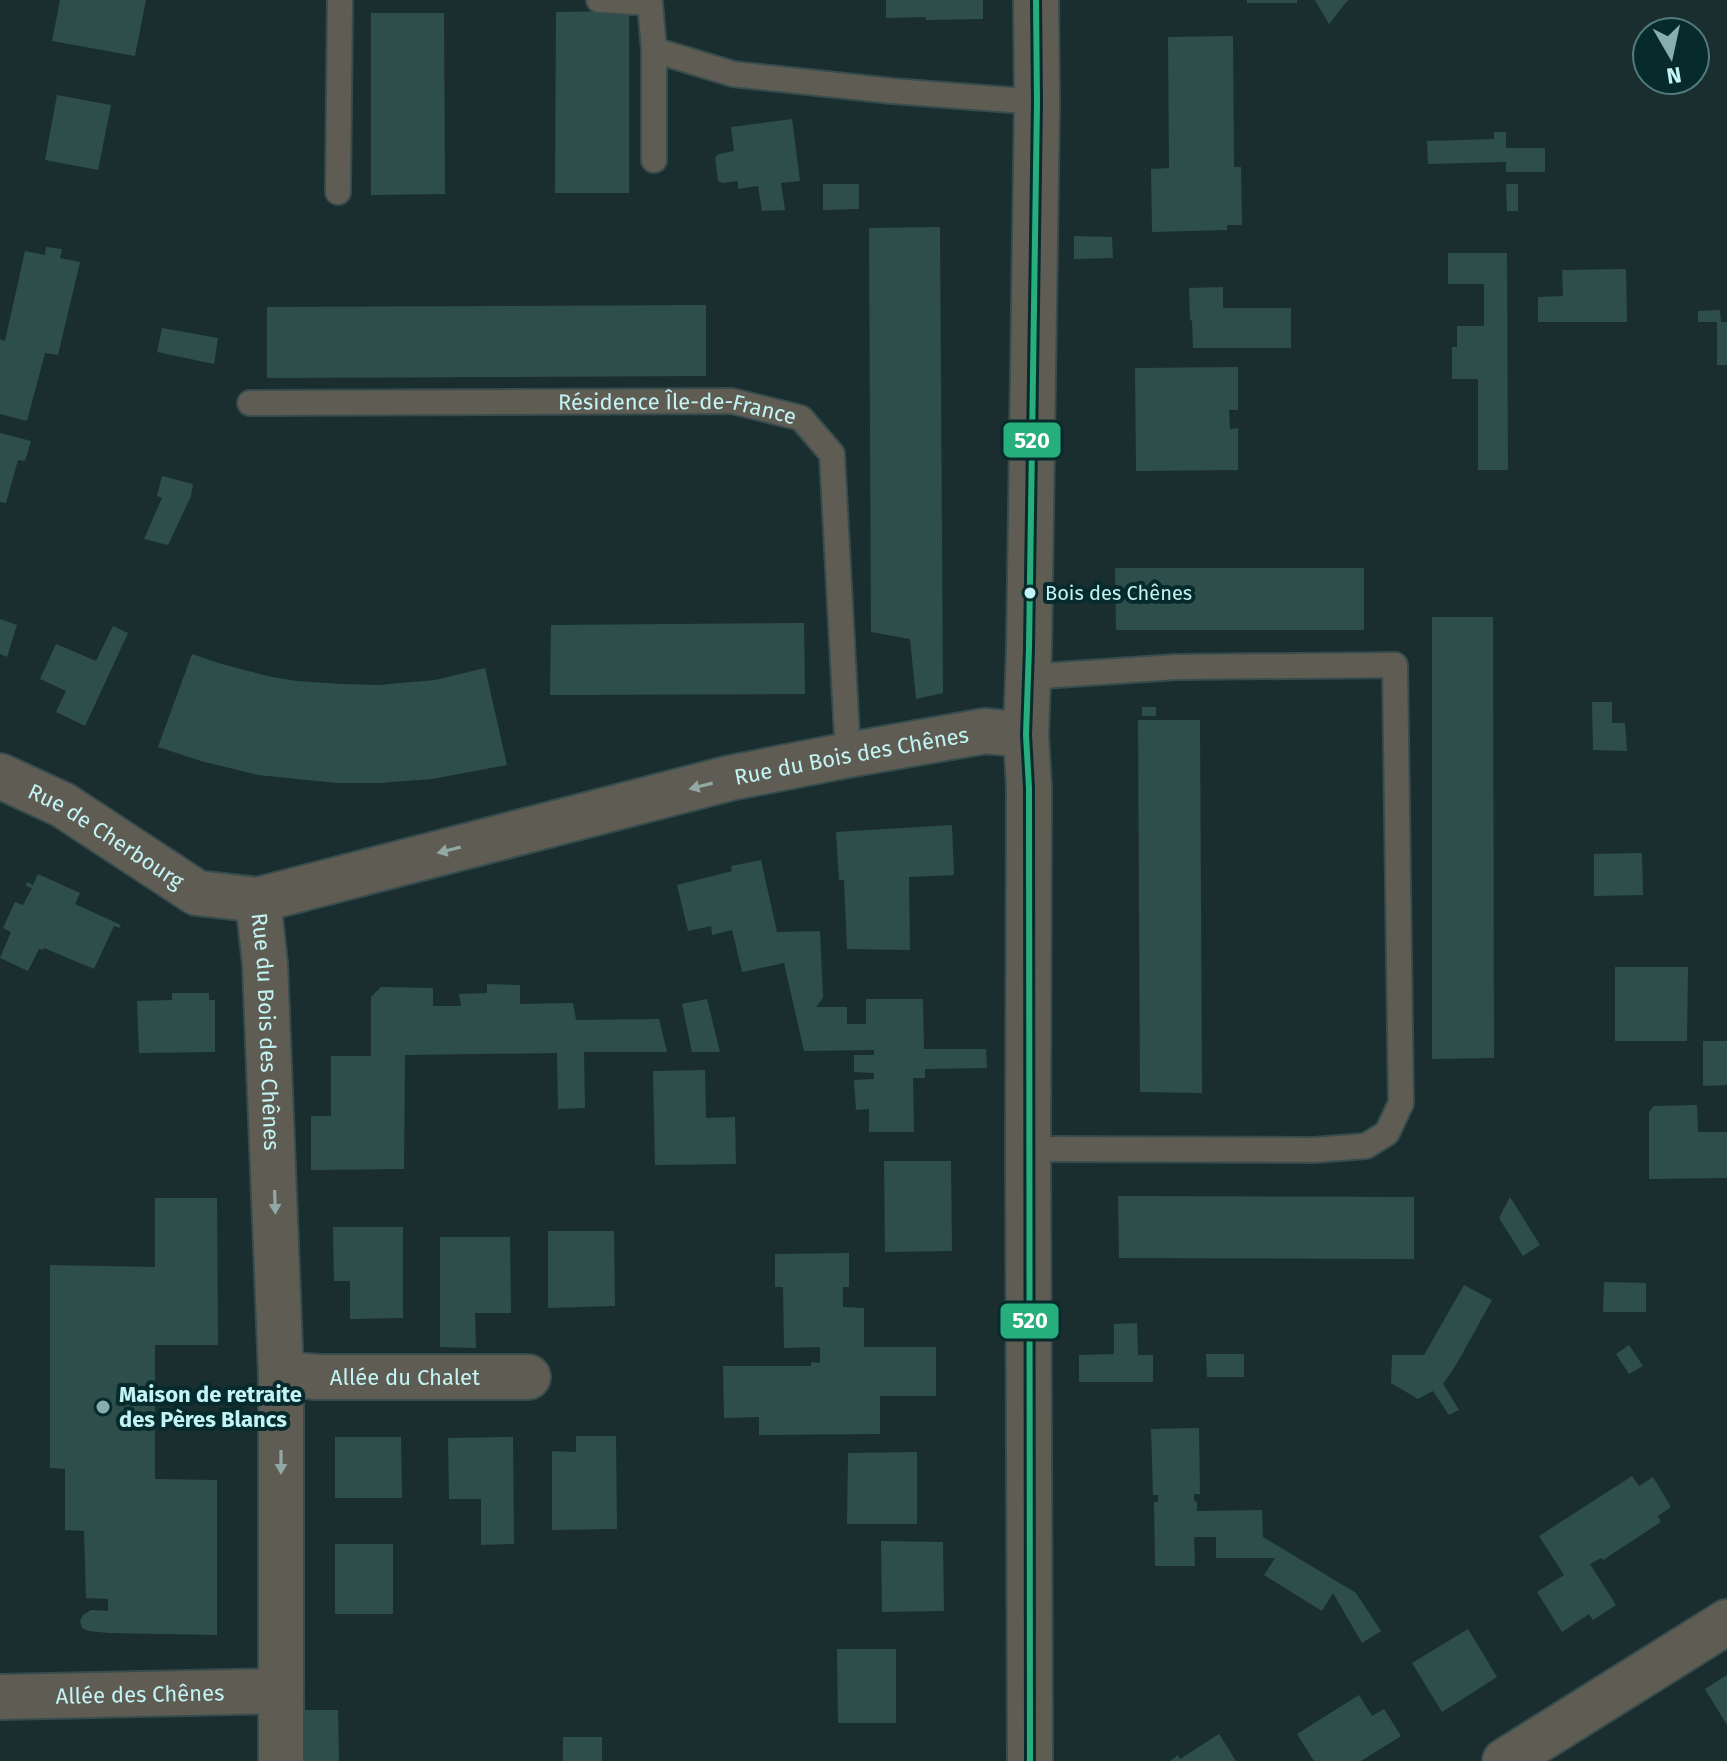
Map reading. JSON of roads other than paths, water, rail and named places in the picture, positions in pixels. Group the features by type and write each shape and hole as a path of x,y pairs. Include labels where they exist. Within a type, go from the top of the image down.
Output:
{"street":[{"path":"1030,1761 1029,788 1026,735 1036,0"},
{"name":"Rue du Bois des Chênes","path":"281,1761 281,1374 265,964 258,900 730,778 985,731 1026,735"},
{"name":"Rue de Cherbourg","path":"0,776 63,805 197,893 258,900"},
{"name":"Allée du Chalet","path":"281,1374 318,1377 528,1377"},
{"path":"1505,1761 1727,1622"},
{"name":"Allée des Chênes","path":"0,1697 281,1691"}],"lane":[{"path":"338,192 340,0"},
{"path":"599,0 650,3 654,50 654,160"},
{"path":"654,50 733,74 1037,102"},
{"name":"Résidence Île-de-France","path":"250,403 732,401 801,418 832,454 848,755"},
{"path":"1027,677 1176,667 1395,665 1401,1103 1387,1133 1366,1146 1314,1150 1028,1149"}],"place":[{"name":"Bois des Chênes","path":"1030,593"},
{"name":"Maison de retraite des Pères Blancs","path":"103,1407"}]}
